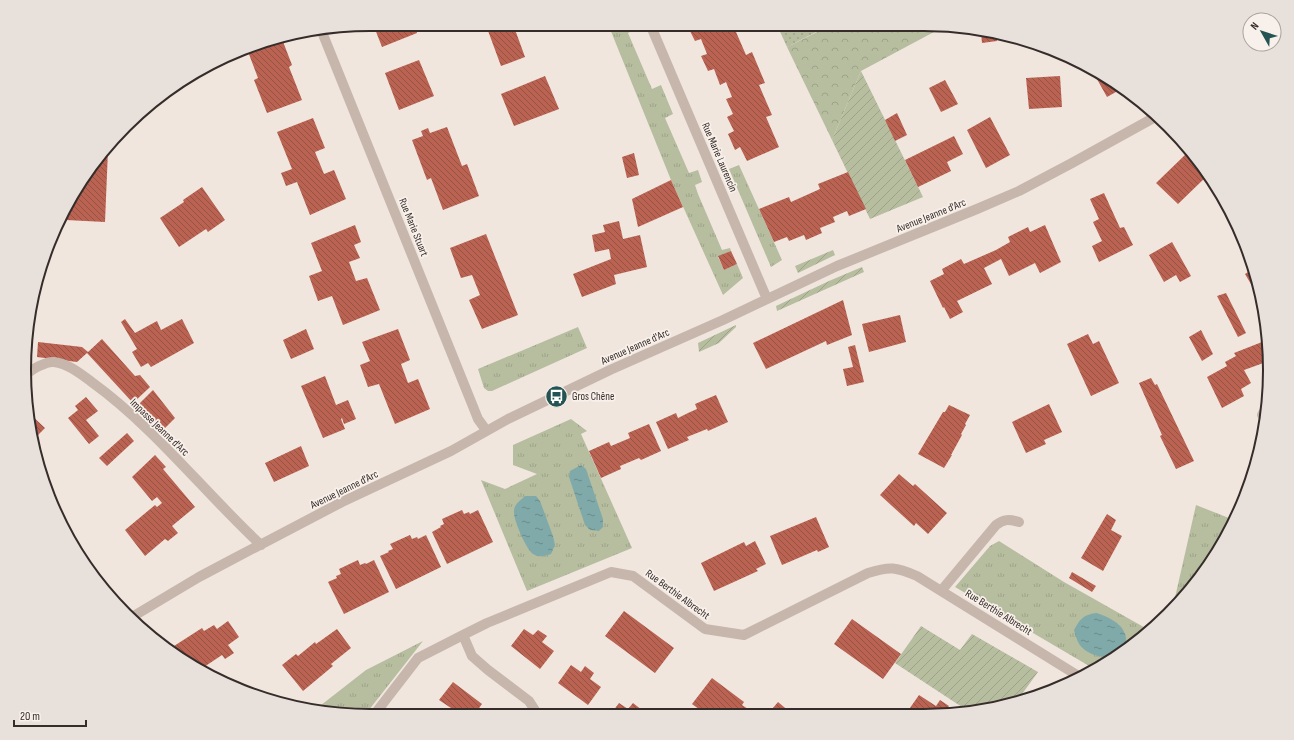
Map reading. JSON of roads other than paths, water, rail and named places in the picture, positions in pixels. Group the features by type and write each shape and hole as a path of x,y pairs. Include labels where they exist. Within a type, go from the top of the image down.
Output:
{"street":[{"name":"Rue Marie Laurencin","path":"653,31 767,299"},
{"name":"Rue Marie Stuart","path":"323,35 478,419 486,430"},
{"name":"Avenue Jeanne d'Arc","path":"135,615 199,577 342,502 451,451 486,430 610,370 723,320 838,266 977,209 1019,190 1072,163 1152,119"},
{"name":"Impasse Jeanne d'Arc","path":"31,370 52,361 72,367 102,389 151,433 242,528 261,545"},
{"path":"941,590 996,525 1003,520 1019,522"},
{"name":"Rue Berthie Albrecht","path":"379,709 418,658 487,623 611,572 633,576 705,629 744,635 868,573 885,568 903,570 917,576 941,590 1075,674"},
{"path":"463,635 472,656 529,701 534,709"}],"water":[{"path":"581,465 586,469 603,519 603,527 599,531 590,530 585,525 569,477 570,471"},
{"path":"525,496 536,496 540,501 555,545 551,554 540,556 533,554 520,534 514,515 514,509 516,504"},
{"path":"1096,613 1117,623 1125,634 1126,642 1105,657 1088,652 1080,645 1074,630 1080,620 1088,615"}],"place":[{"name":"Gros Chêne","path":"557,396"}]}
